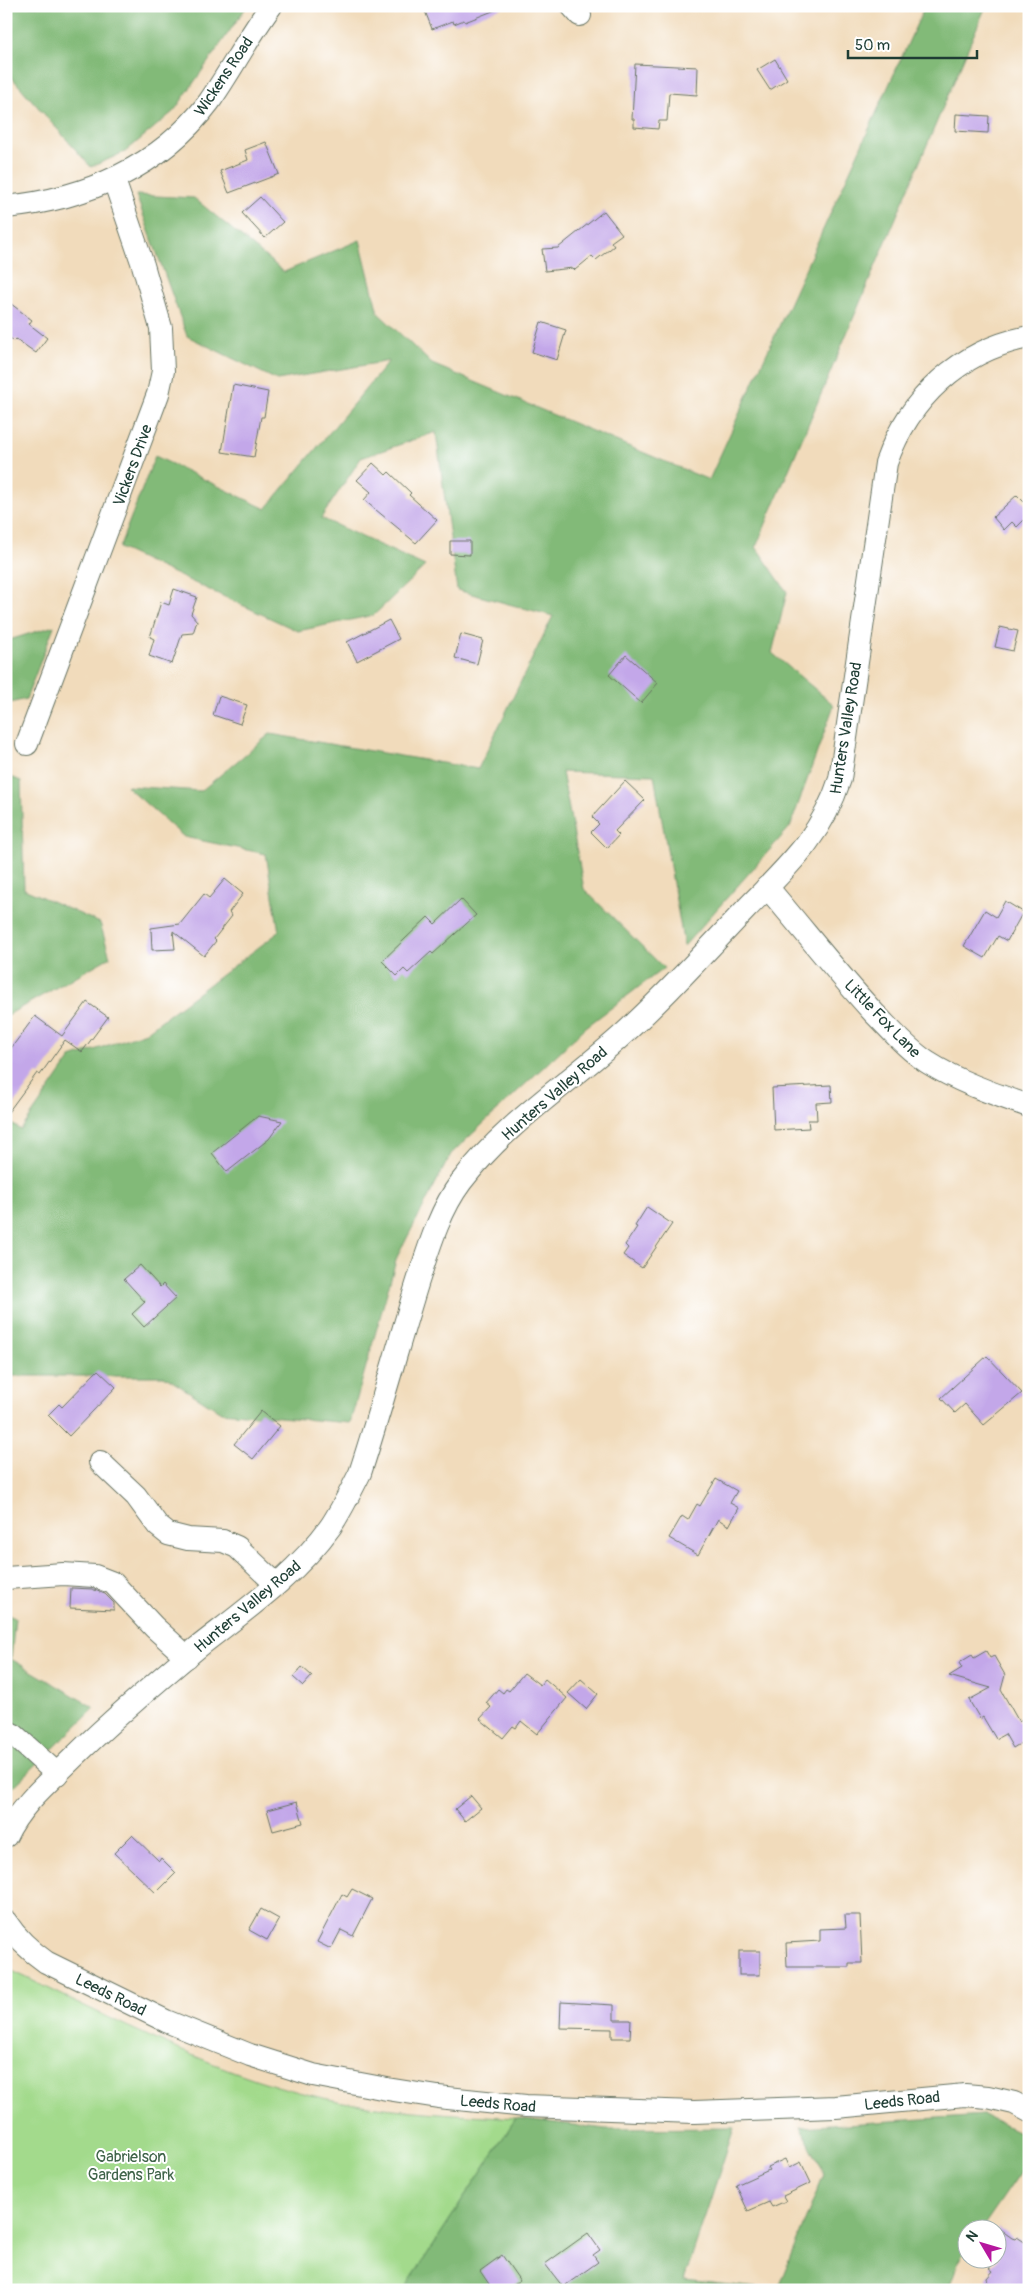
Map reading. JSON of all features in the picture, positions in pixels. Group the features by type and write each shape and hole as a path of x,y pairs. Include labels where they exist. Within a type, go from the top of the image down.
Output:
{"street":[{"name":"Wickens Road","path":"6,207 53,200 91,189 114,180 158,153 189,126 209,101 271,6"},
{"name":"Vickers Drive","path":"27,744 158,394 163,371 161,328 143,265 114,180"},
{"name":"Hunters Valley Road","path":"6,1836 27,1805 92,1740 186,1657 276,1584 307,1555 330,1527 348,1499 360,1473 429,1247 447,1204 460,1184 479,1159 525,1115 618,1039 657,1002 767,887 808,842 821,824 833,801 840,779 868,576 886,463 893,444 905,420 939,380 961,363 985,350 1012,340 1029,337"},
{"name":"Little Fox Lane","path":"767,887 860,998 901,1042 925,1061 946,1074 989,1093 1029,1106"},
{"path":"100,1462 136,1496 158,1526 168,1534 188,1539 223,1541 237,1547 276,1584"},
{"path":"6,1578 64,1574 95,1576 113,1583 154,1627 186,1657"},
{"path":"6,1730 57,1774"},
{"name":"Leeds Road","path":"6,1922 15,1937 28,1950 46,1962 166,2021 280,2066 313,2075 386,2089 438,2097 526,2106 694,2112 836,2107 965,2095 988,2097 1014,2103 1029,2111"}],"green space":[{"path":"6,6 247,6 174,111 125,152 91,167 6,71"},
{"path":"925,6 986,6 756,547 787,592 772,653 834,705 790,827 684,946 654,775 562,772 584,889 664,968 586,1027 451,1154 397,1257 350,1423 221,1412 164,1376 6,1376 6,1120 21,1130 71,1058 146,1032 279,932 266,854 184,837 126,786 201,791 270,734 478,769 553,616 457,590 436,432 361,458 321,518 425,566 374,615 298,631 119,548 155,456 266,509 389,361 277,380 187,336 136,195 194,198 284,272 360,240 378,313 432,364 709,480"},
{"path":"54,626 26,699 6,704 6,641"},
{"path":"6,775 21,781 24,889 100,923 110,957 6,1016"},
{"path":"6,1614 15,1618 11,1659 95,1708 6,1794"},
{"name":"Gabrielson Gardens Park","path":"6,1968 170,2046 213,2064 299,2092 343,2102 386,2108 516,2118 404,2290 6,2290"},
{"path":"984,2115 1029,2137 1029,2160 989,2218 958,2218 958,2263 948,2290 777,2290 824,2174 801,2127"},
{"path":"516,2118 606,2129 734,2128 684,2280 777,2290 404,2290"}],"building":[{"path":"423,6 503,7 465,22 464,20 454,24 453,21 432,29"},
{"path":"775,59 787,79 770,90 757,70"},
{"path":"635,64 698,67 697,95 669,93 667,121 659,121 658,129 634,127 634,119 632,119"},
{"path":"956,114 989,116 988,133 955,131"},
{"path":"266,142 279,174 229,193 220,171 248,160 245,150"},
{"path":"260,197 283,222 265,238 242,213"},
{"path":"604,211 622,234 611,242 614,246 596,260 592,256 575,270 573,268 545,271 542,249 558,248"},
{"path":"6,300 32,320 29,324 47,338 36,353 16,339 14,341 6,335"},
{"path":"541,322 566,330 557,360 532,352"},
{"path":"233,385 268,392 264,417 261,417 254,457 222,452"},
{"path":"373,463 386,475 389,472 411,493 409,495 437,520 416,543 364,500 371,492 357,480"},
{"path":"1017,495 1029,507 1029,515 1017,527 1012,522 1004,530 993,517"},
{"path":"450,541 470,541 470,555 450,554"},
{"path":"174,589 197,597 191,614 197,621 193,633 182,634 172,664 149,656 154,639 150,637 161,602 169,605"},
{"path":"389,620 399,639 357,661 347,642"},
{"path":"1000,627 1018,631 1013,651 995,647"},
{"path":"461,634 483,640 477,664 455,658"},
{"path":"626,655 658,683 641,703 609,675"},
{"path":"219,696 247,705 240,724 213,715"},
{"path":"625,781 645,800 615,831 619,835 607,848 591,832 599,824 592,817"},
{"path":"225,879 243,894 229,912 232,916 214,939 216,941 204,956 173,931 175,949 152,950 151,928 180,924 204,894 209,898"},
{"path":"461,899 476,915 433,954 431,952 408,973 404,969 397,976 382,961 428,917 435,924"},
{"path":"1005,901 1023,912 1007,941 998,936 985,958 964,946 985,910 996,917"},
{"path":"87,1002 108,1017 82,1052 65,1040 40,1075 37,1073 6,1115 6,1055 35,1016 62,1036"},
{"path":"831,1085 832,1102 816,1103 817,1120 808,1120 809,1128 774,1130 772,1088"},
{"path":"258,1116 282,1121 269,1139 227,1172 212,1153"},
{"path":"647,1207 672,1224 642,1268 623,1255 628,1248 625,1245"},
{"path":"140,1265 160,1287 163,1284 176,1298 144,1327 132,1314 145,1302 124,1279"},
{"path":"987,1356 1022,1393 984,1425 965,1404 955,1413 941,1398"},
{"path":"98,1370 116,1387 69,1436 48,1415 59,1404 62,1407"},
{"path":"261,1411 280,1426 253,1459 234,1444"},
{"path":"716,1479 737,1491 730,1503 739,1508 729,1526 718,1519 698,1555 669,1538 682,1516 688,1520 697,1504 700,1506"},
{"path":"71,1588 92,1589 105,1594 114,1603 114,1610 70,1608"},
{"path":"986,1651 990,1658 994,1656 1005,1675 1001,1690 1019,1722 1029,1716 1029,1738 1013,1748 1005,1734 996,1739 983,1717 980,1719 969,1700 991,1688 949,1676 962,1668 959,1663 972,1655 974,1658"},
{"path":"302,1667 312,1676 303,1686 293,1677"},
{"path":"524,1673 540,1685 545,1679 567,1698 537,1734 521,1721 516,1728 513,1726 503,1738 480,1719 491,1707 486,1703 498,1689 503,1693 506,1689 509,1691"},
{"path":"581,1679 598,1694 586,1709 568,1693"},
{"path":"471,1796 481,1808 465,1821 455,1809"},
{"path":"297,1802 303,1823 273,1831 267,1810"},
{"path":"132,1835 159,1861 161,1858 176,1873 156,1893 114,1853"},
{"path":"352,1889 372,1899 353,1936 341,1930 331,1949 317,1942 342,1894 347,1897"},
{"path":"261,1909 279,1919 267,1940 249,1930"},
{"path":"845,1915 860,1915 862,1963 849,1963 849,1967 787,1967 786,1943 820,1941 820,1929 846,1928"},
{"path":"739,1951 760,1951 760,1975 739,1975"},
{"path":"561,2002 614,2005 614,2020 631,2020 630,2038 612,2038 612,2029 560,2028"},
{"path":"785,2159 789,2168 801,2162 811,2183 783,2196 786,2201 772,2207 769,2202 748,2211 736,2185 769,2170 767,2167"},
{"path":"588,2233 600,2250 593,2255 598,2262 563,2287 545,2264"},
{"path":"1008,2235 1015,2239 1017,2237 1029,2245 1029,2290 1011,2290 1006,2286 994,2289 988,2284 987,2278 993,2271 989,2268 1008,2268"},
{"path":"502,2255 520,2281 506,2290 493,2290 480,2271"}]}
